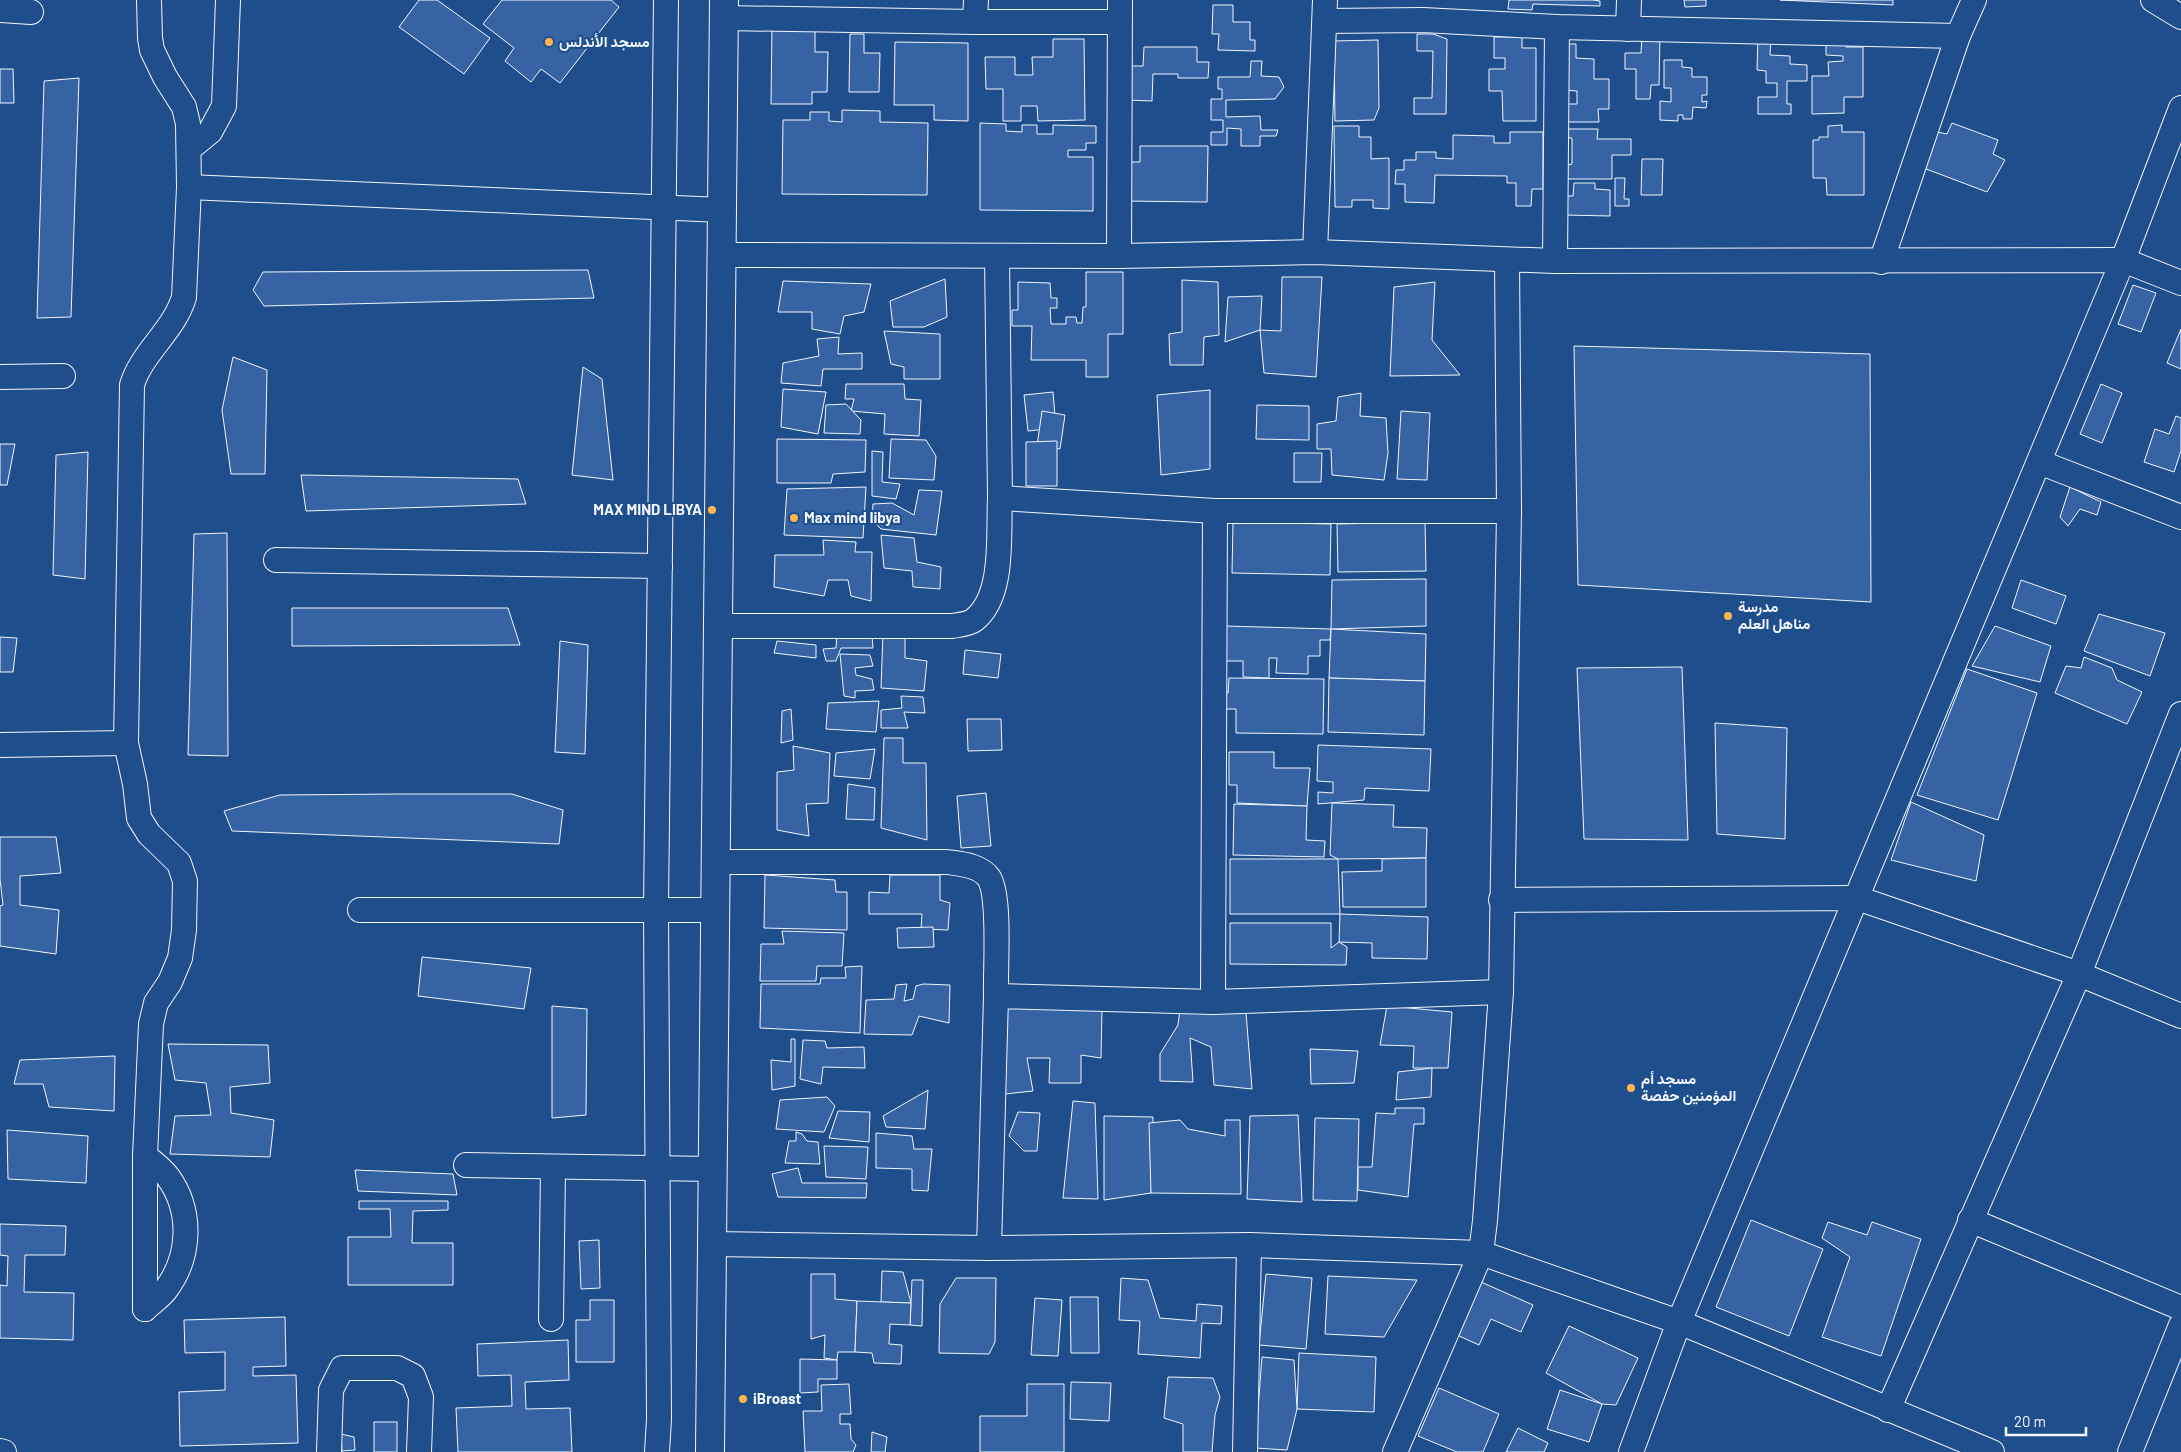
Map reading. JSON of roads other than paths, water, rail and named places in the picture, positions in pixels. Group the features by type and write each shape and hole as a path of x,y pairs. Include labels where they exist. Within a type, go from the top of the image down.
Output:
{"main road":[{"path":"710,1452 724,9"}],"street":[{"path":"146,1156 168,1176 182,1203 186,1233 182,1262 167,1289 145,1309 146,1156 152,1012 170,982 180,958 184,930 185,881 179,863 149,834 139,818 136,809 135,784 126,743 132,385 136,372 177,317 184,297 189,187 189,149 184,106 165,77 152,50 149,0"},
{"path":"189,149 210,132 224,106 228,0"},
{"path":"657,1452 659,1419 656,910 666,0"},
{"path":"1628,28 1629,0"},
{"path":"1881,262 1958,36 1974,0"},
{"path":"2153,0 2181,17"},
{"path":"724,9 1119,11 1119,256"},
{"path":"0,10 31,12"},
{"path":"1315,252 1325,10 1424,10 1557,27 1958,36"},
{"path":"1556,261 1557,27"},
{"path":"1631,1452 1679,1322 2123,260 2181,108"},
{"path":"189,187 663,209 722,210"},
{"path":"722,255 1119,256 1315,252 1556,261 1881,262 2123,260 2181,283"},
{"path":"718,626 952,626 973,621 990,601 996,579 1000,498 997,256"},
{"path":"1395,1452 1481,1253 1485,1221 1501,992 1501,900 1509,511 1507,260"},
{"path":"0,377 63,376"},
{"path":"2039,462 2181,516"},
{"path":"1000,498 1215,511 1509,511"},
{"path":"1212,1002 1215,511"},
{"path":"276,560 660,566"},
{"path":"1888,1410 1970,1220 2080,974 2180,721"},
{"path":"0,746 126,743"},
{"path":"716,862 947,862 971,865 988,877 995,896 996,996 989,1248"},
{"path":"1501,900 1857,898 2080,974 2181,1016"},
{"path":"360,910 715,910"},
{"path":"996,996 1212,1002 1501,992"},
{"path":"466,1165 658,1170 712,1169"},
{"path":"551,1318 553,1168"},
{"path":"1970,1220 2181,1308"},
{"path":"712,1244 989,1248 1249,1245 1481,1253 1679,1322 1992,1452"},
{"path":"1245,1452 1249,1245"},
{"path":"2130,1452 2181,1325"},
{"path":"328,1452 331,1390 342,1368 398,1368 413,1376 421,1397 418,1452"},
{"path":"0,1451 4,1452"}],"place":[{"name":"مسجد الأندلس","path":"549,42"},
{"name":"MAX MIND LIBYA","path":"712,510"},
{"name":"Max mind libya","path":"794,518"},
{"name":"مدرسة مناهل العلم","path":"1728,616"},
{"name":"مسجد أم المؤمنين حفصة","path":"1631,1088"},
{"name":"iBroast","path":"743,1399"}]}
